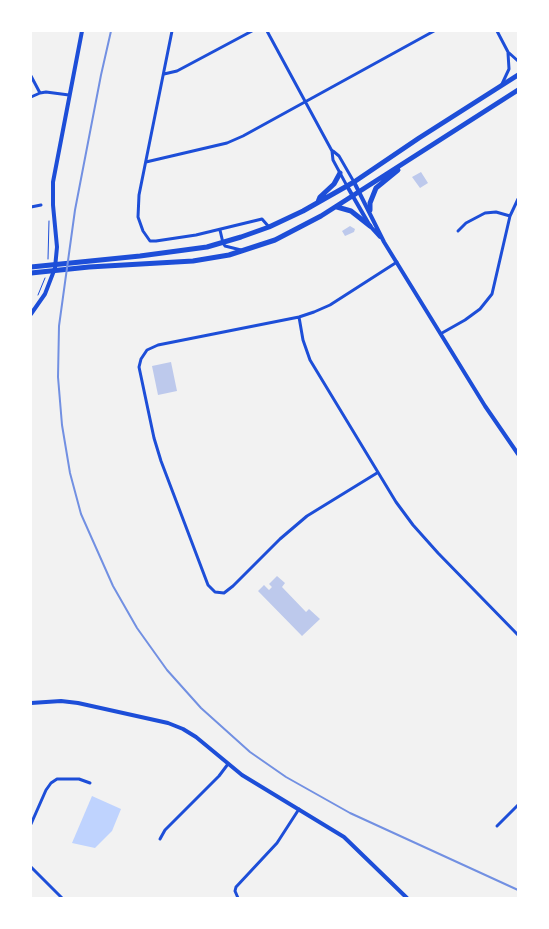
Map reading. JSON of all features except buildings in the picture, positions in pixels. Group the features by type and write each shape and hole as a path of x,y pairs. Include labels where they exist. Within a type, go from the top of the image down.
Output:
{"highway":[{"path":"31,273 223,243 269,227 318,203 354,182 518,75"},
{"path":"88,264 193,262 244,250 275,240 296,230 360,192 518,90"},
{"path":"370,210 376,188 393,176 406,163"},
{"path":"318,203 320,197 334,184 340,173"},
{"path":"336,206 352,210 370,226"},
{"path":"31,268 44,270"}],"main road":[{"path":"31,314 45,294 52,280 55,268 57,247 53,182 82,31"},
{"path":"354,182 397,262 485,406 516,448 518,454"},
{"path":"347,186 370,226 384,240"},
{"path":"31,703 62,701 78,703 168,723 196,737 242,775 331,828 354,845 407,898"}],"street":[{"path":"172,31 138,204 138,217 146,238 150,241 156,241 220,230 262,219 269,227"},
{"path":"164,74 177,71 252,31"},
{"path":"267,31 332,151 338,156 354,182"},
{"path":"146,162 227,143 243,136 434,31"},
{"path":"497,31 508,52 518,61"},
{"path":"501,86 509,69 508,52"},
{"path":"31,76 40,93"},
{"path":"31,97 40,93 69,95"},
{"path":"332,151 333,160 347,186"},
{"path":"442,333 480,310 492,294 510,216 518,198"},
{"path":"31,207 41,205"},
{"path":"458,232 466,223 485,212 496,212 510,216"},
{"path":"220,230 225,246 244,250"},
{"path":"377,473 307,516 280,539 234,586 224,593 215,592 208,585 161,461 154,438 139,367 141,359 147,350 158,346 299,317 330,305 397,262"},
{"path":"299,317 303,340 310,360 377,473 413,525 518,635"},
{"path":"160,839 165,830 219,776 228,764"},
{"path":"31,824 46,790 57,779 79,779 90,783"},
{"path":"497,826 518,805"},
{"path":"238,898 235,891 236,887 277,843 299,809"},
{"path":"31,867 62,898"}],"path":[{"path":"37,296 44,270 50,220"}],"water":[{"path":"92,796 121,809 112,831 95,848 72,843"}],"railway":[{"path":"111,31 75,210 59,326 58,377 62,425 70,473 81,514 113,586 137,628 167,670 201,708 250,752 286,777 350,813 518,890"}]}
